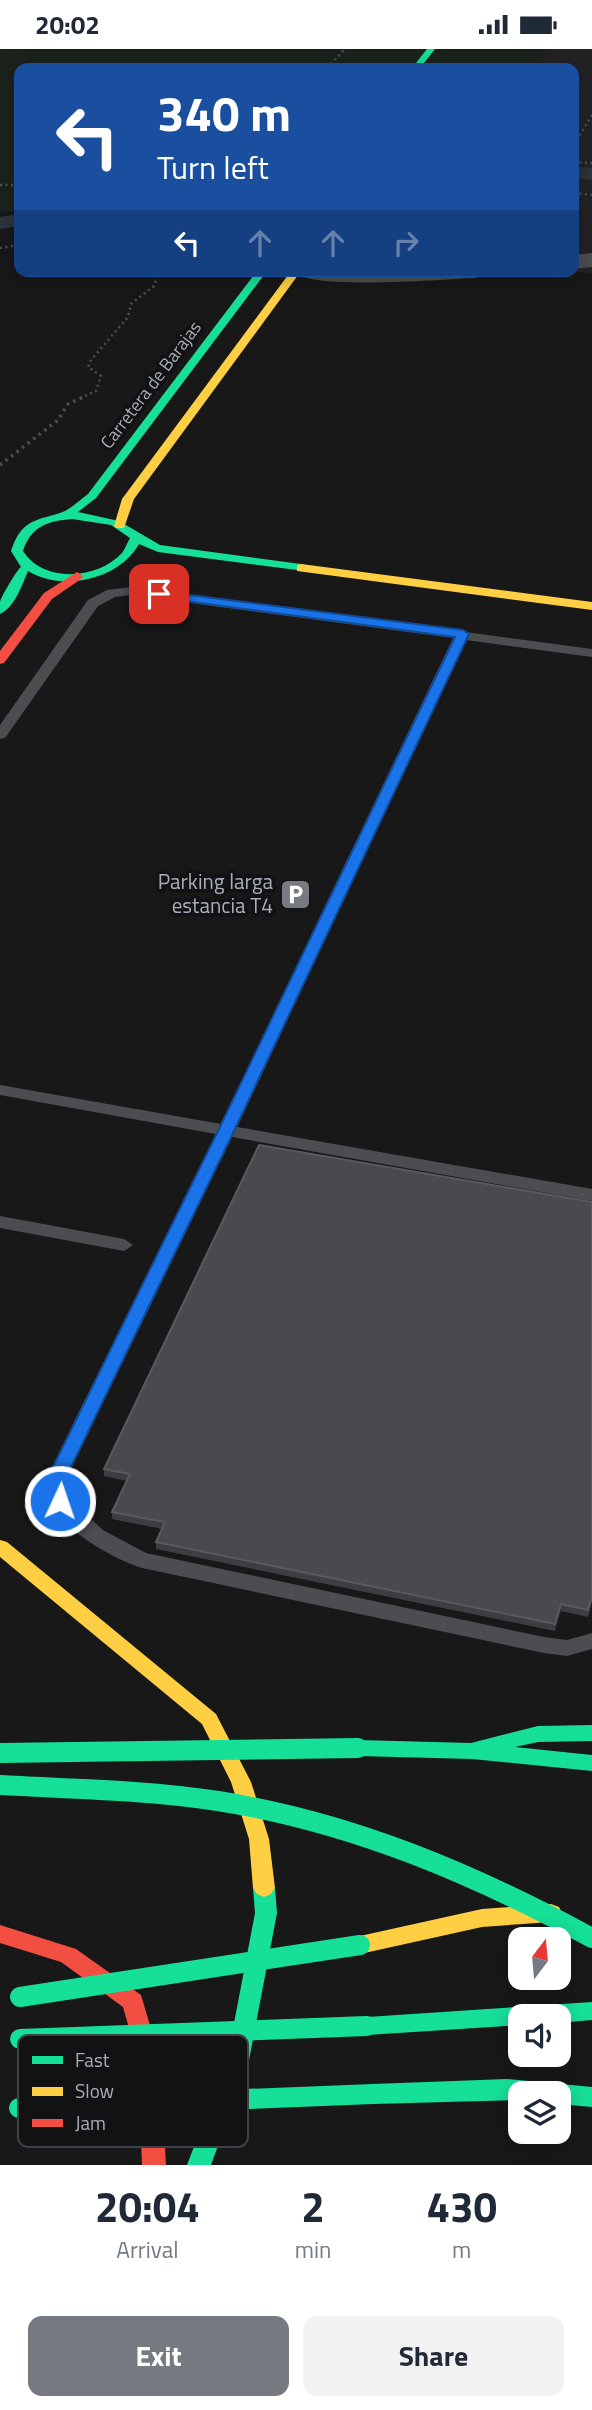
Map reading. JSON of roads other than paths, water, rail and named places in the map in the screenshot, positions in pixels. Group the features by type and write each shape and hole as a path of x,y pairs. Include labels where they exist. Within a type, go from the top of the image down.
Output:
{"main road":[{"path":"420,63 431,49"},
{"name":"Carretera de Barajas","path":"65,516 92,496 258,277"},
{"path":"120,526 128,499 291,277"},
{"path":"145,566 119,565 78,576 39,574 22,570 9,562 1,553 2,543 9,533 24,525 65,516 104,520 120,526 135,540 179,552 592,606"},
{"path":"119,565 135,549 135,540"},
{"path":"171,566 592,622"},
{"path":"0,610 14,591 22,570"},
{"path":"0,660 48,596 78,576"},
{"path":"0,1547 209,1719 241,1782 259,1839 267,1913 243,2035"},
{"path":"17,1580 61,1596"},
{"path":"472,1751 538,1734 592,1733"},
{"path":"0,1753 358,1748 472,1751 592,1763"},
{"path":"0,1785 218,1801 292,1816 369,1837 444,1867 523,1900 592,1938"},
{"path":"0,1999 360,1944 482,1918 578,1912"},
{"path":"0,1934 68,1955 133,2002 142,2035"},
{"path":"571,2013 592,2011"},
{"path":"127,2035 368,2026 508,2017"},
{"path":"0,2040 18,2039"},
{"path":"248,2099 508,2089"},
{"path":"571,2095 592,2097"},
{"path":"0,2108 18,2108"},
{"path":"154,2147 155,2165"},
{"path":"199,2165 206,2147"}],"lane":[{"path":"0,735 93,603 112,593 131,591 592,653"},
{"path":"463,634 59,1473 60,1501 67,1511 126,1555 142,1560 544,1645 567,1648 592,1641"},
{"path":"0,1090 592,1195"},
{"path":"0,1222 124,1245"}],"waterway":[{"path":"579,173 592,174"},
{"path":"0,223 14,221"}],"place":[{"name":"Parking larga estancia T4","path":"296,894"}]}
